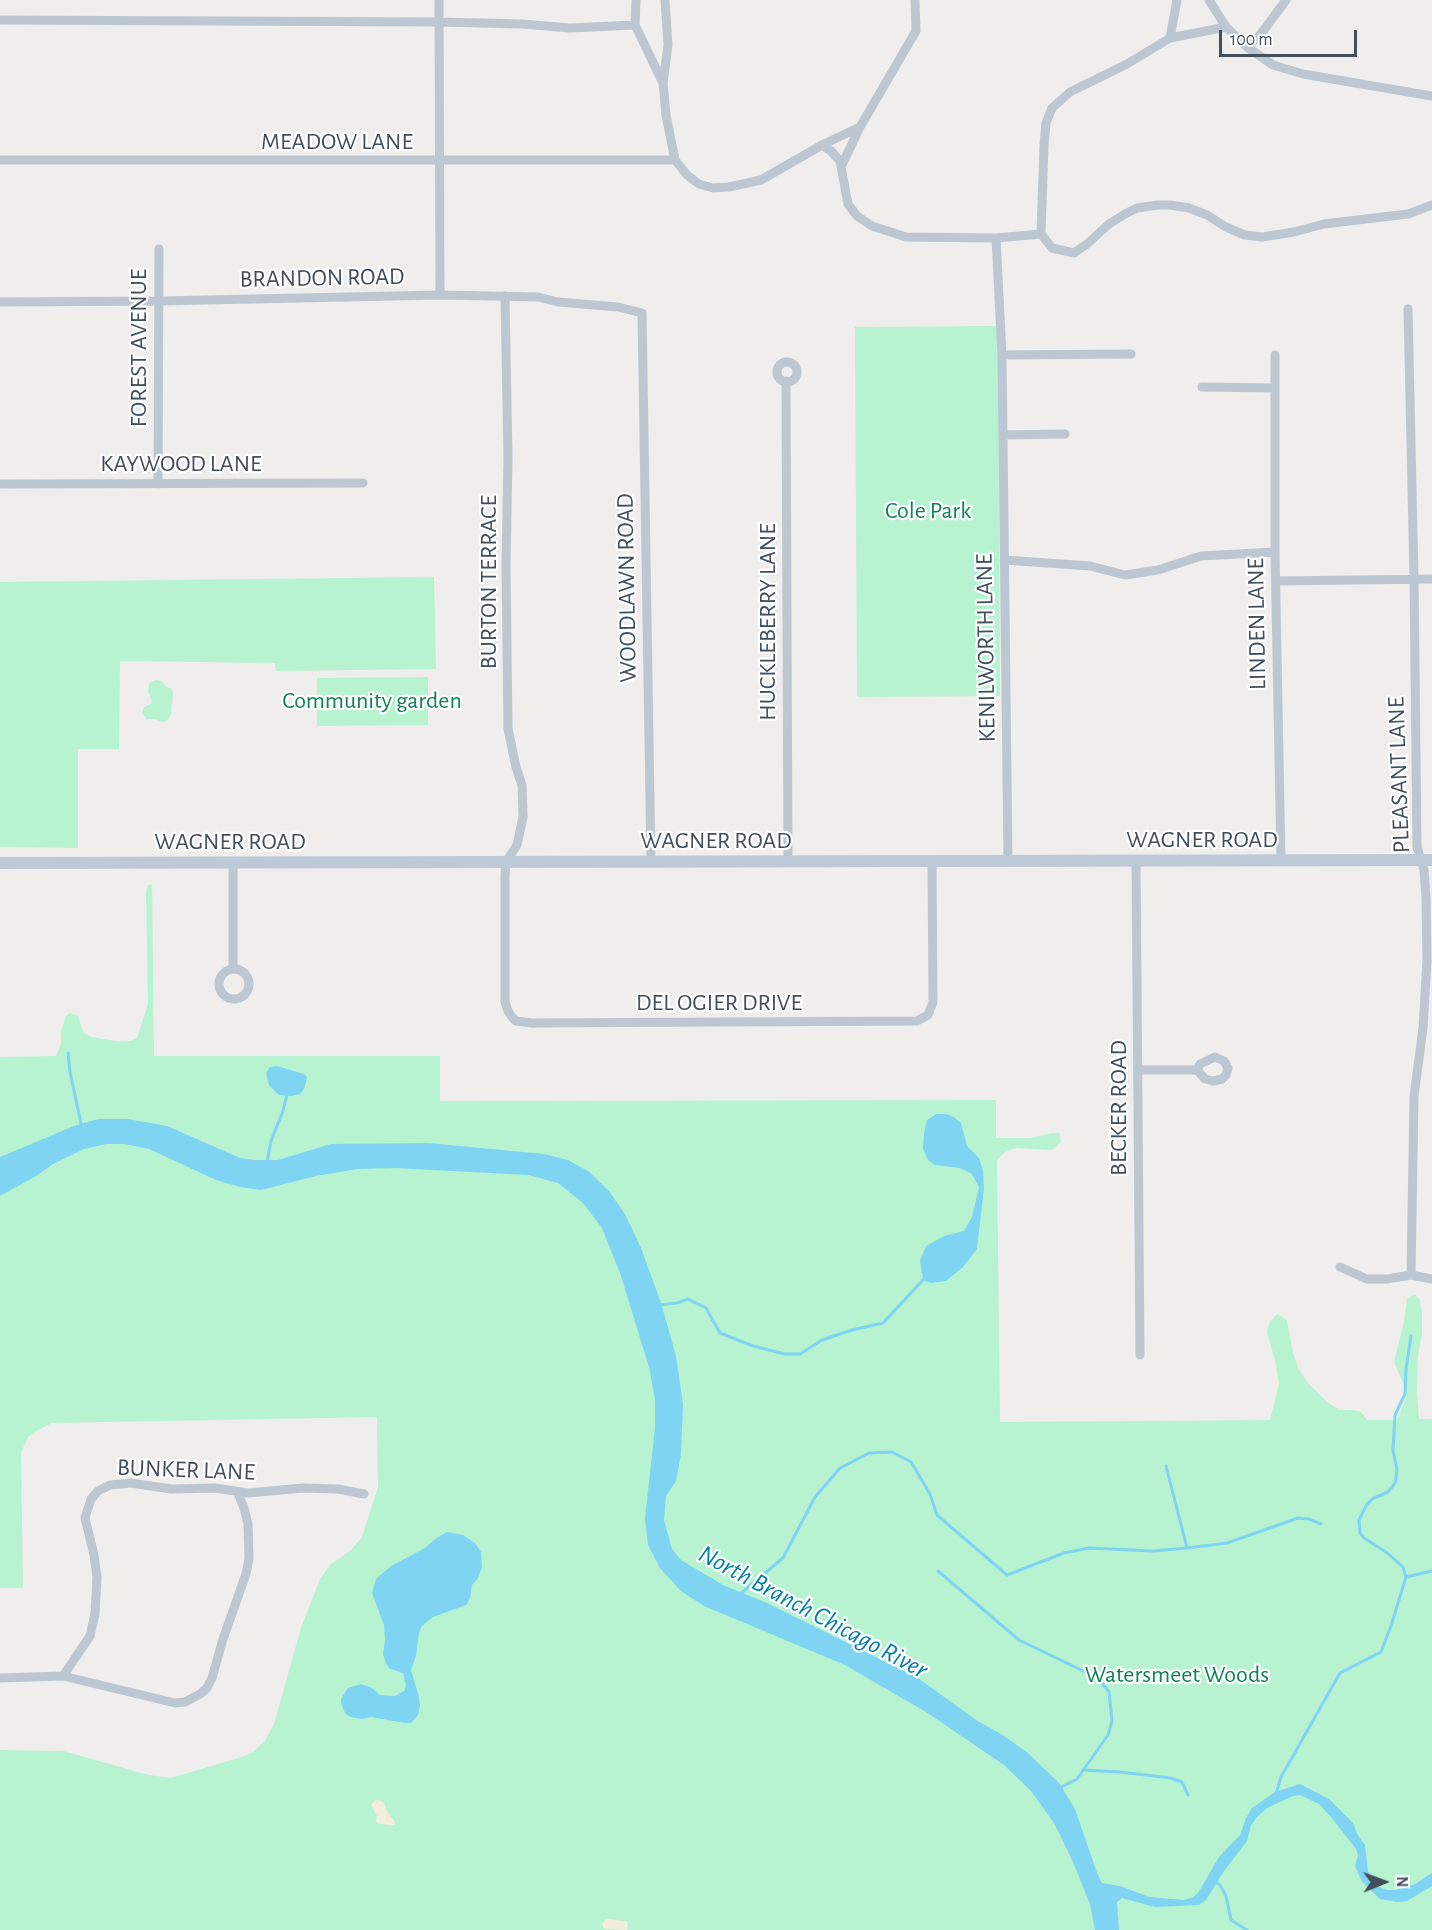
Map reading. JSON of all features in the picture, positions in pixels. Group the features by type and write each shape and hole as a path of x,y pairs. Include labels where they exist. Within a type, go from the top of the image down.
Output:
{"street":[{"path":"439,0 440,295"},
{"path":"636,0 635,25 663,83"},
{"path":"665,0 669,45 663,83 666,115 675,160 687,175 699,184 713,188 729,187 761,180 822,145 860,127"},
{"path":"841,167 860,127 916,31 915,0"},
{"path":"1170,38 1177,0"},
{"path":"1209,0 1226,27 1247,47 1273,65 1303,74 1432,96"},
{"path":"1247,47 1261,34 1286,0"},
{"path":"0,20 439,22 523,24 570,28 635,25"},
{"path":"1226,27 1170,38 1127,64 1070,92 1052,108 1046,123 1044,145 1041,234 1052,248 1074,253 1125,214 1137,208 1158,205 1189,208 1245,235 1262,237 1324,224 1408,214 1432,205"},
{"path":"822,145 837,156 848,204 858,216 872,226 906,237 996,238 1041,234"},
{"name":"MEADOW LANE","path":"0,160 675,160"},
{"name":"KENILWORTH LANE","path":"996,238 1002,355 1008,861"},
{"name":"FOREST AVENUE","path":"158,484 159,249"},
{"name":"BRANDON ROAD","path":"0,302 505,296 538,297 558,302 618,307 642,313"},
{"name":"BURTON TERRACE","path":"505,296 508,459 506,564 508,729 522,785 523,817 517,845 506,862"},
{"name":"PLEASANT LANE","path":"1408,309 1418,847 1426,860 1424,870 1427,960 1423,1028 1414,1096 1411,1275"},
{"name":"WOODLAWN ROAD","path":"642,313 651,862"},
{"path":"1002,355 1131,354"},
{"name":"LINDEN LANE","path":"1275,355 1275,552 1281,861"},
{"name":"HUCKLEBERRY LANE","path":"786,381 788,862"},
{"path":"1202,387 1275,388"},
{"path":"1003,435 1065,434"},
{"name":"KAYWOOD LANE","path":"0,484 363,483"},
{"path":"1004,560 1090,566 1125,575 1158,570 1201,556 1275,552"},
{"path":"1276,581 1432,579"},
{"name":"WAGNER ROAD","path":"0,863 1426,860"},
{"name":"DEL OGIER DRIVE","path":"506,862 505,990 508,1011 516,1021 522,1023 555,1023 909,1022 923,1018 927,1015 933,1002 932,861"},
{"name":"BECKER ROAD","path":"1136,861 1140,1355"},
{"path":"233,863 233,969"},
{"path":"1138,1070 1197,1071"},
{"path":"1340,1267 1358,1277 1367,1279 1387,1279 1411,1275 1432,1279"},
{"name":"BUNKER LANE","path":"63,1676 90,1636 95,1614 97,1577 85,1518 91,1499 98,1491 110,1485 131,1483 171,1489 215,1488 258,1493 303,1488 338,1489 364,1494"},
{"path":"0,1678 63,1676 175,1703 193,1699 207,1688 212,1678 246,1574 249,1558 248,1524 238,1492"}],"green space":[{"name":"Cole Park","path":"998,326 1000,696 857,697 855,327"},
{"path":"434,577 436,669 276,671 275,663 120,661 119,749 78,749 78,848 0,847 0,582"},
{"name":"Community garden","path":"428,677 428,725 317,726 317,678"},
{"path":"157,680 172,689 173,693 171,714 167,721 163,722 146,719 142,713 144,707 152,701 148,692 149,684"},
{"name":"Watersmeet Woods","path":"152,884 154,1056 440,1056 440,1101 996,1100 996,1138 1032,1138 1059,1133 1061,1142 1052,1150 1016,1148 1005,1152 997,1160 1000,1422 1270,1420 1279,1384 1267,1332 1270,1321 1278,1314 1287,1320 1293,1353 1299,1370 1327,1402 1339,1410 1361,1412 1367,1420 1397,1420 1406,1399 1403,1383 1394,1362 1407,1299 1415,1294 1420,1300 1422,1312 1422,1333 1418,1356 1419,1419 1432,1419 1432,1930 0,1930 0,1750 63,1751 149,1775 171,1778 253,1752 265,1741 274,1724 301,1628 320,1579 330,1565 351,1550 362,1537 378,1487 377,1417 52,1423 28,1437 21,1453 23,1588 0,1588 0,1057 56,1056 61,1045 61,1032 66,1016 70,1013 78,1016 83,1032 92,1037 115,1041 130,1041 137,1038 148,1004 146,891 148,885"}],"sand":[{"path":"375,1800 384,1803 395,1822 394,1825 376,1822 377,1816 371,1805"},
{"path":"606,1919 626,1921 627,1930 605,1929 602,1924"}],"water":[{"path":"277,1066 307,1077 300,1094 279,1095 269,1085 266,1073 270,1067"},
{"path":"936,1114 946,1114 961,1123 967,1146 979,1158 983,1171 984,1188 977,1249 963,1267 946,1281 931,1283 923,1280 920,1261 926,1246 944,1236 964,1231 972,1217 979,1187 972,1174 960,1168 935,1165 928,1160 923,1149 924,1133 927,1120"},
{"path":"98,1119 128,1119 167,1126 240,1158 256,1160 278,1160 331,1144 428,1143 544,1154 568,1160 588,1171 609,1191 625,1214 641,1248 661,1303 676,1356 683,1404 681,1454 676,1481 666,1496 664,1520 672,1549 681,1560 723,1585 767,1603 918,1678 976,1720 1028,1753 1059,1783 1075,1809 1102,1883 1120,1886 1149,1897 1184,1900 1193,1897 1198,1893 1219,1857 1240,1835 1252,1808 1275,1792 1300,1784 1329,1799 1353,1823 1365,1845 1368,1871 1379,1887 1396,1890 1415,1884 1432,1873 1432,1886 1407,1901 1380,1899 1362,1882 1355,1866 1358,1855 1356,1849 1319,1804 1300,1795 1267,1808 1257,1817 1251,1825 1247,1841 1206,1900 1199,1905 1155,1907 1122,1898 1117,1902 1119,1930 1095,1930 1090,1904 1054,1823 1031,1791 1004,1765 926,1712 845,1665 704,1606 681,1591 660,1568 648,1545 645,1518 655,1428 655,1400 649,1367 620,1273 602,1228 583,1203 558,1183 529,1175 395,1168 357,1169 316,1176 261,1190 216,1180 149,1149 125,1144 106,1144 84,1149 53,1164 0,1196 0,1157 74,1126"},
{"path":"447,1532 463,1535 475,1543 481,1552 482,1567 478,1578 472,1585 470,1598 466,1605 433,1617 422,1626 411,1670 419,1697 418,1715 411,1723 371,1717 362,1719 350,1717 345,1713 341,1703 348,1688 361,1684 372,1688 380,1695 395,1696 404,1691 406,1685 403,1673 390,1669 383,1654 384,1625 372,1593 376,1579 391,1566 425,1548"}],"waterway":[{"path":"68,1053 82,1128"},
{"path":"267,1162 271,1141 287,1095"},
{"path":"659,1305 688,1299 706,1308 720,1333 753,1346 785,1354 800,1354 822,1340 883,1323 923,1280"},
{"path":"1276,1794 1281,1777 1340,1673 1381,1652 1406,1577 1403,1567 1386,1552 1364,1538 1360,1533 1359,1520 1367,1504 1388,1492 1395,1483 1397,1470 1393,1450 1395,1415 1405,1394 1411,1336"},
{"name":"North Branch Chicago River","path":"740,1594 783,1558 815,1497 840,1468 869,1453 892,1452 911,1462 930,1494 937,1515 1007,1575 1064,1553 1089,1548 1153,1551 1187,1548 1166,1466"},
{"path":"1187,1548 1227,1543 1298,1518 1309,1519 1321,1524"},
{"path":"938,1571 1019,1640 1098,1678 1109,1692 1112,1721 1108,1735 1077,1779 1057,1789"},
{"path":"1406,1577 1432,1571"},
{"path":"1083,1770 1170,1778 1182,1782 1188,1795"},
{"path":"1213,1880 1220,1885 1226,1896 1231,1920 1247,1930"}]}
